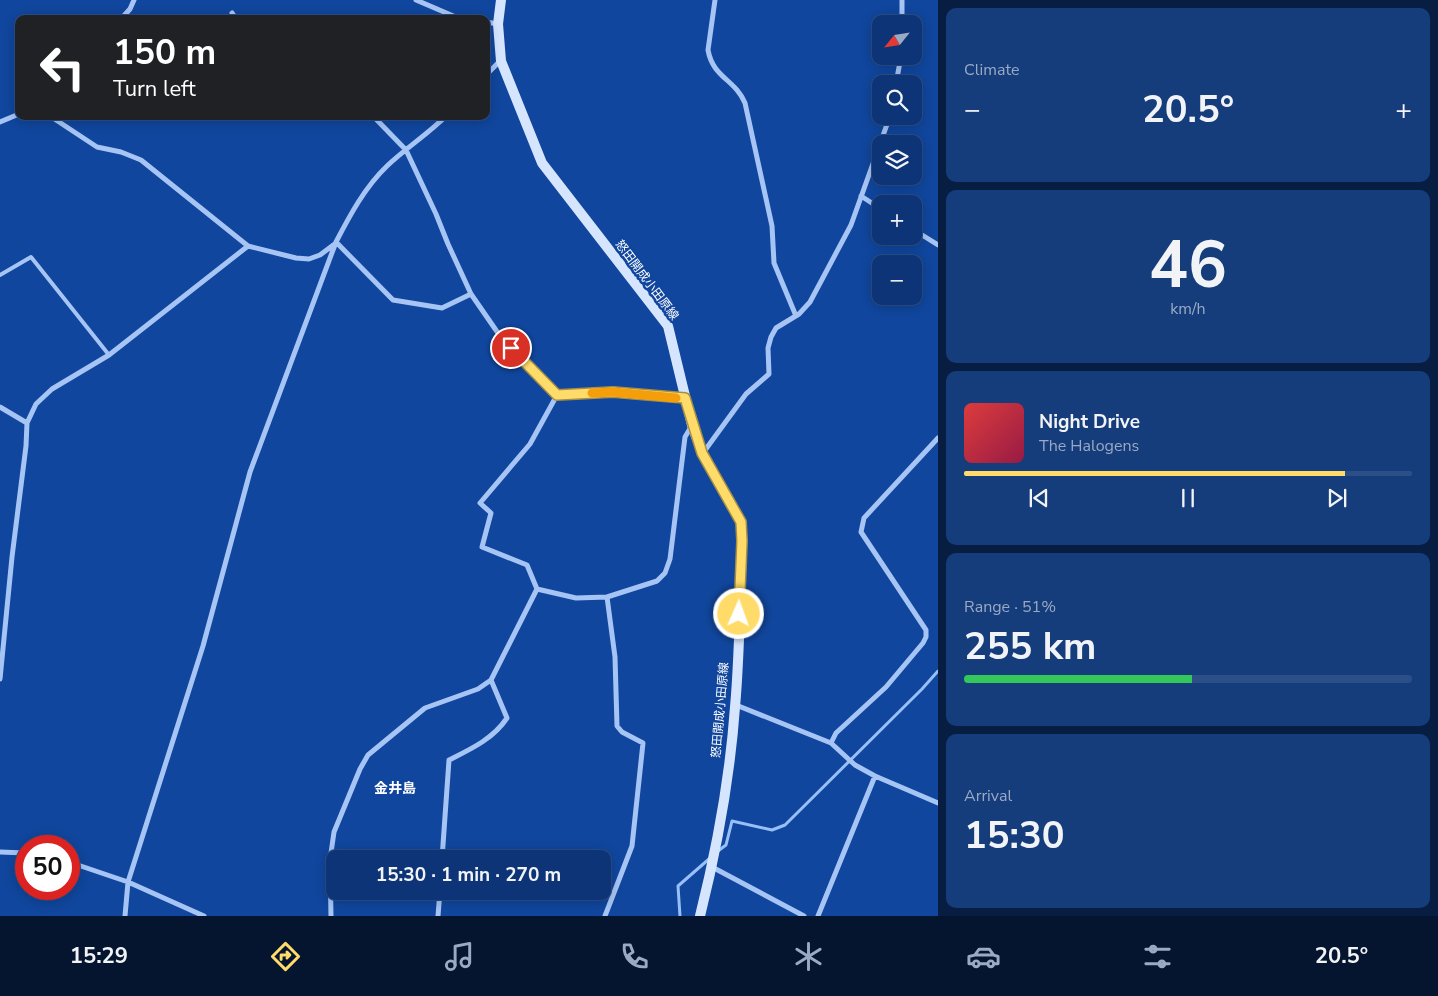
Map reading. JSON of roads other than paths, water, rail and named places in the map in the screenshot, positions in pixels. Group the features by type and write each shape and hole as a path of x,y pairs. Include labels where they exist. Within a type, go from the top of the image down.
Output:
{"main road":[{"name":"怒田開成小田原線","path":"501,0 498,24 501,61 542,163 668,326 692,425 702,453 741,522 742,541 736,705 716,846 700,916"}],"street":[{"path":"125,15 134,0"},
{"path":"416,0 451,15"},
{"path":"715,0 708,50 709,58 715,69 736,88 744,103 772,226 774,263 796,316"},
{"path":"902,0 902,15"},
{"path":"490,23 498,24"},
{"path":"490,71 501,61"},
{"path":"0,122 15,116"},
{"path":"56,120 97,147 120,152 141,160 248,246 296,258 308,259 320,255 336,242"},
{"path":"377,120 406,150 471,294 500,336 557,395 613,392 685,398"},
{"path":"125,916 128,882 203,646 250,472 336,242 348,218 368,187 387,166 441,120"},
{"path":"702,453 746,394 769,374 768,348 776,328 796,316 810,302 851,225 887,125"},
{"path":"861,196 872,203"},
{"path":"922,235 938,245"},
{"path":"336,242 393,300 442,308 471,294"},
{"path":"0,679 12,557 26,446 26,423 36,404 52,389 109,355 248,246"},
{"path":"331,916 330,860 334,832 360,769 368,755 425,708 478,689 491,680 537,590 527,565 482,547 492,513 480,503 530,444 557,395"},
{"path":"0,407 26,423"},
{"path":"537,590 576,598 607,597 657,581 665,573 670,559 685,437 692,425"},
{"path":"831,743 836,733 886,687 926,638 926,630 861,532 864,518 938,438"},
{"path":"604,916 632,846 643,744 622,732 617,726 615,657 607,597"},
{"path":"443,850 449,760 483,743 500,729 507,718 491,680"},
{"path":"736,705 831,743 855,765 875,776 938,803"},
{"path":"818,916 875,776"},
{"path":"0,852 15,853"},
{"path":"712,865 804,916"},
{"path":"80,866 128,882 204,916"},
{"path":"438,916 439,900"}],"lane":[{"path":"0,276 31,257 109,355"}],"waterway":[{"path":"718,851 726,845 732,821 772,830 785,825 938,671"},
{"path":"680,916 678,886 709,859"}],"district":[{"name":"金井島","path":"395,788"}]}
